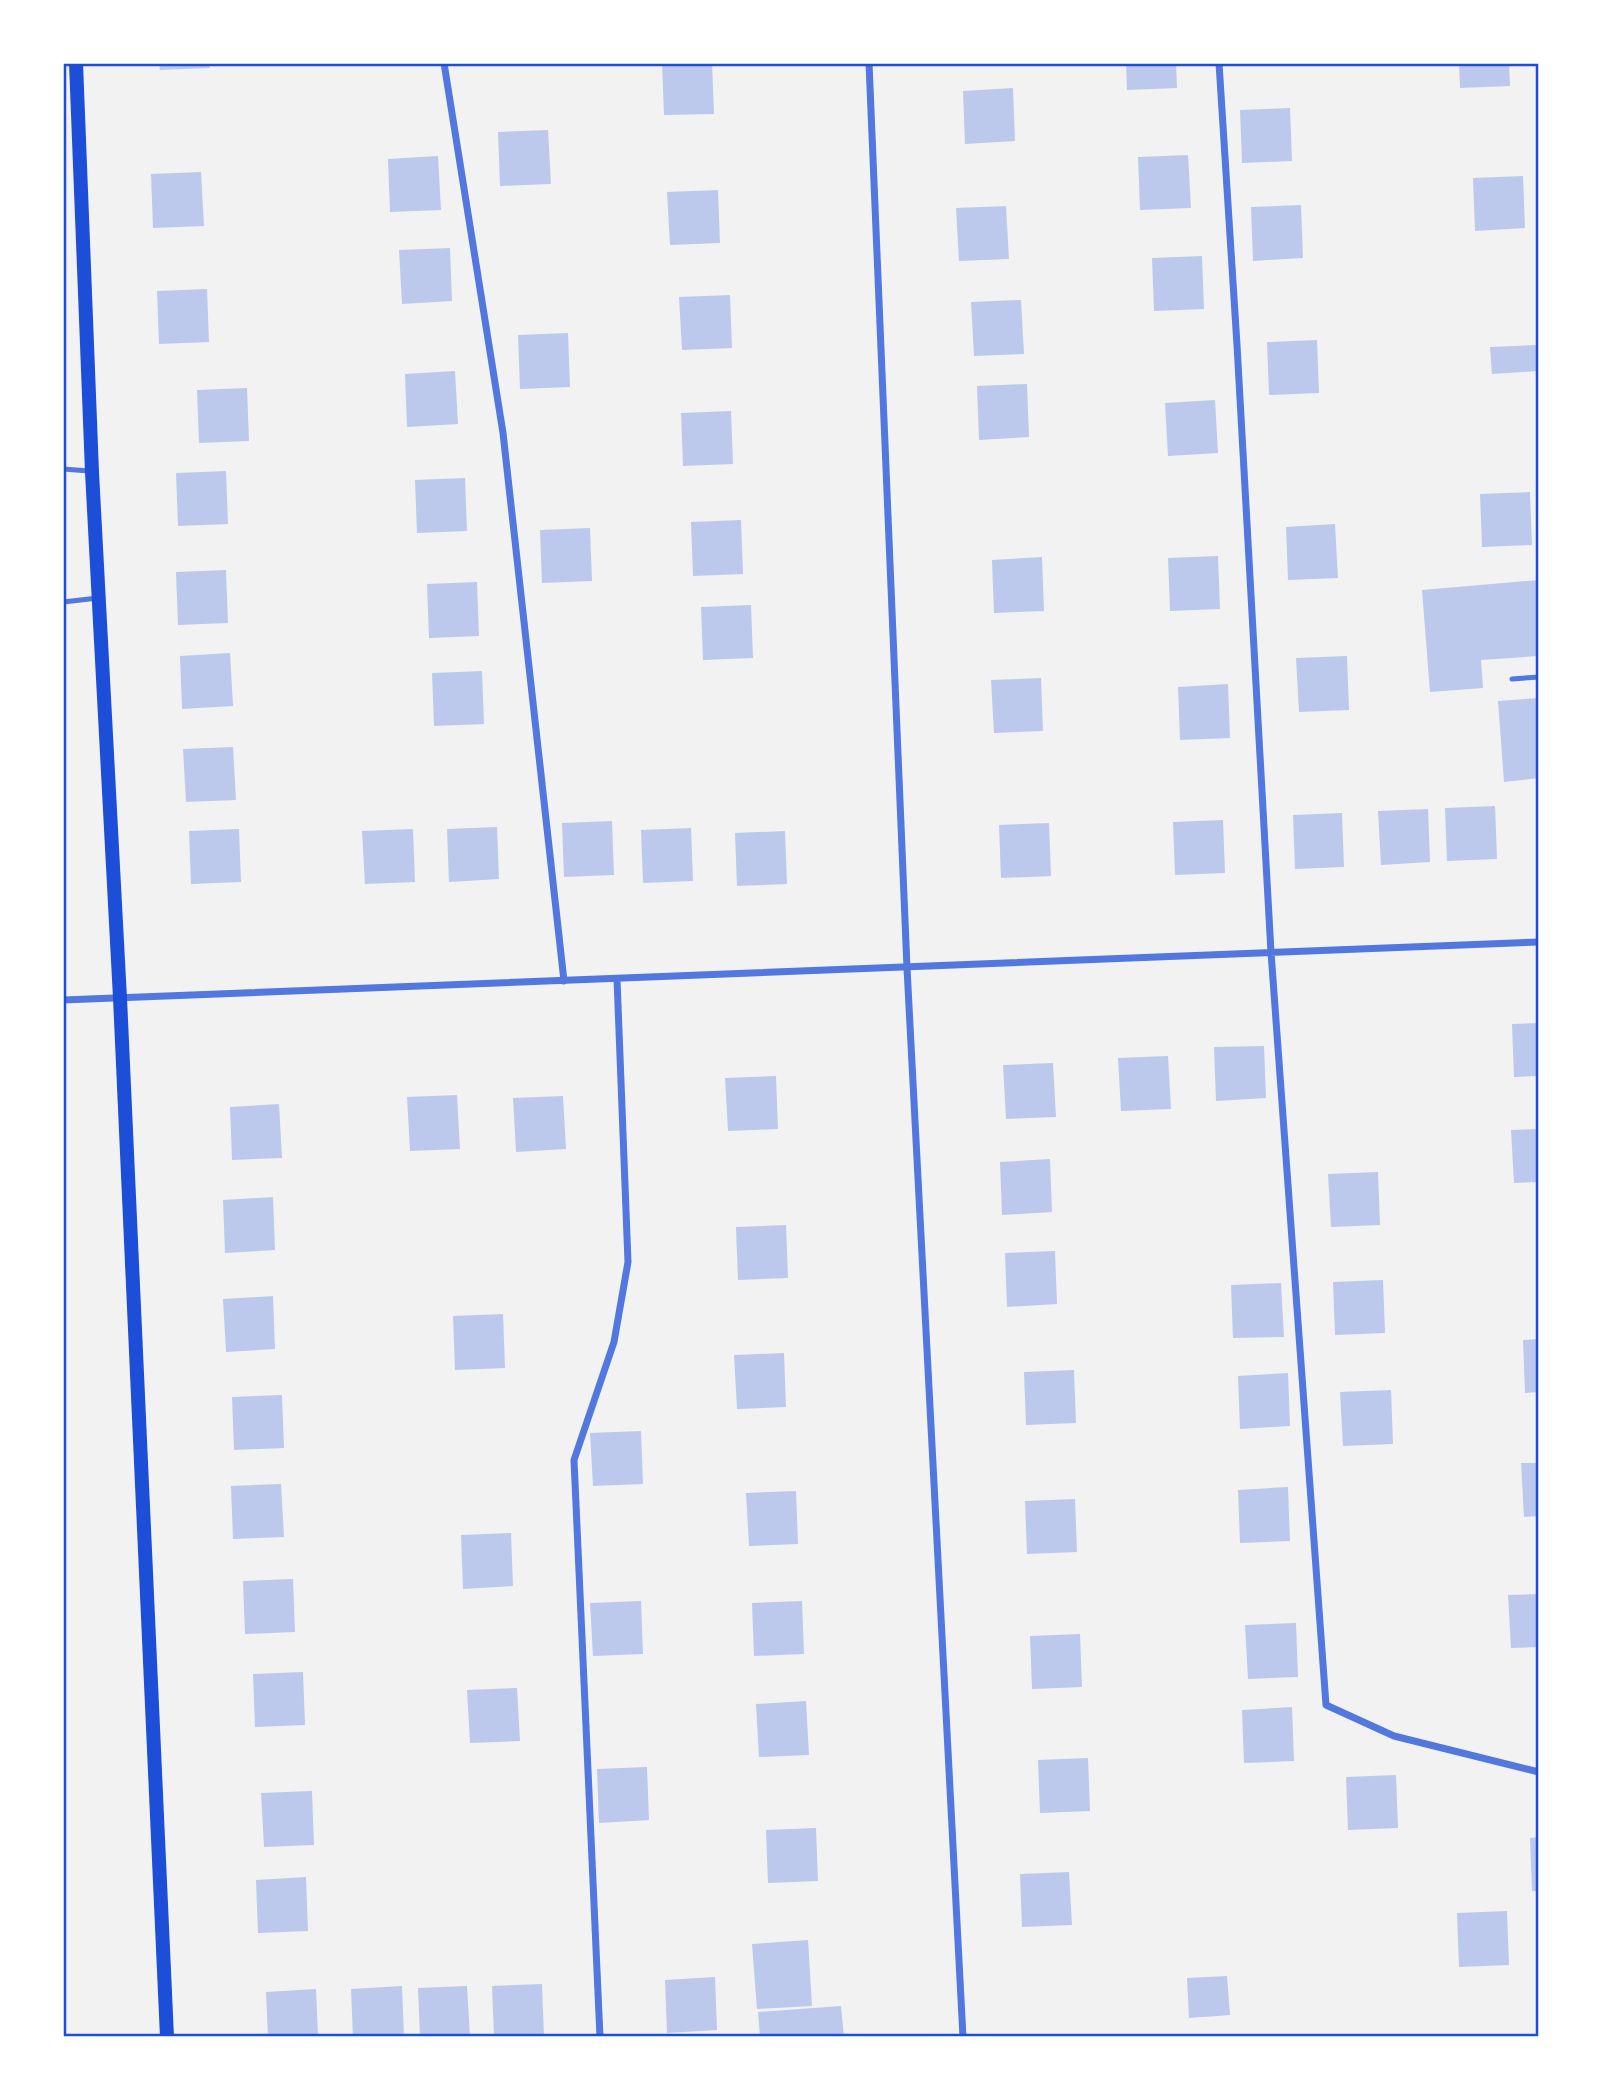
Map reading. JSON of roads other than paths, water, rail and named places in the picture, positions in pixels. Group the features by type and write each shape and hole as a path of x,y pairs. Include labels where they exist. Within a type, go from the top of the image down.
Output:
{"main road":[{"path":"76,63 92,472 120,998 167,2037"}],"street":[{"path":"444,63 503,433 564,981"},
{"path":"869,63 907,968 962,2037"},
{"path":"1219,63 1271,952 1326,1705 1394,1735 1539,1772"},
{"path":"63,1000 1539,942"},
{"path":"600,2037 574,1460 614,1342 628,1262 617,979"}],"lane":[{"path":"63,469 92,472"},
{"path":"63,602 98,598"},
{"path":"1512,679 1539,677"}]}
